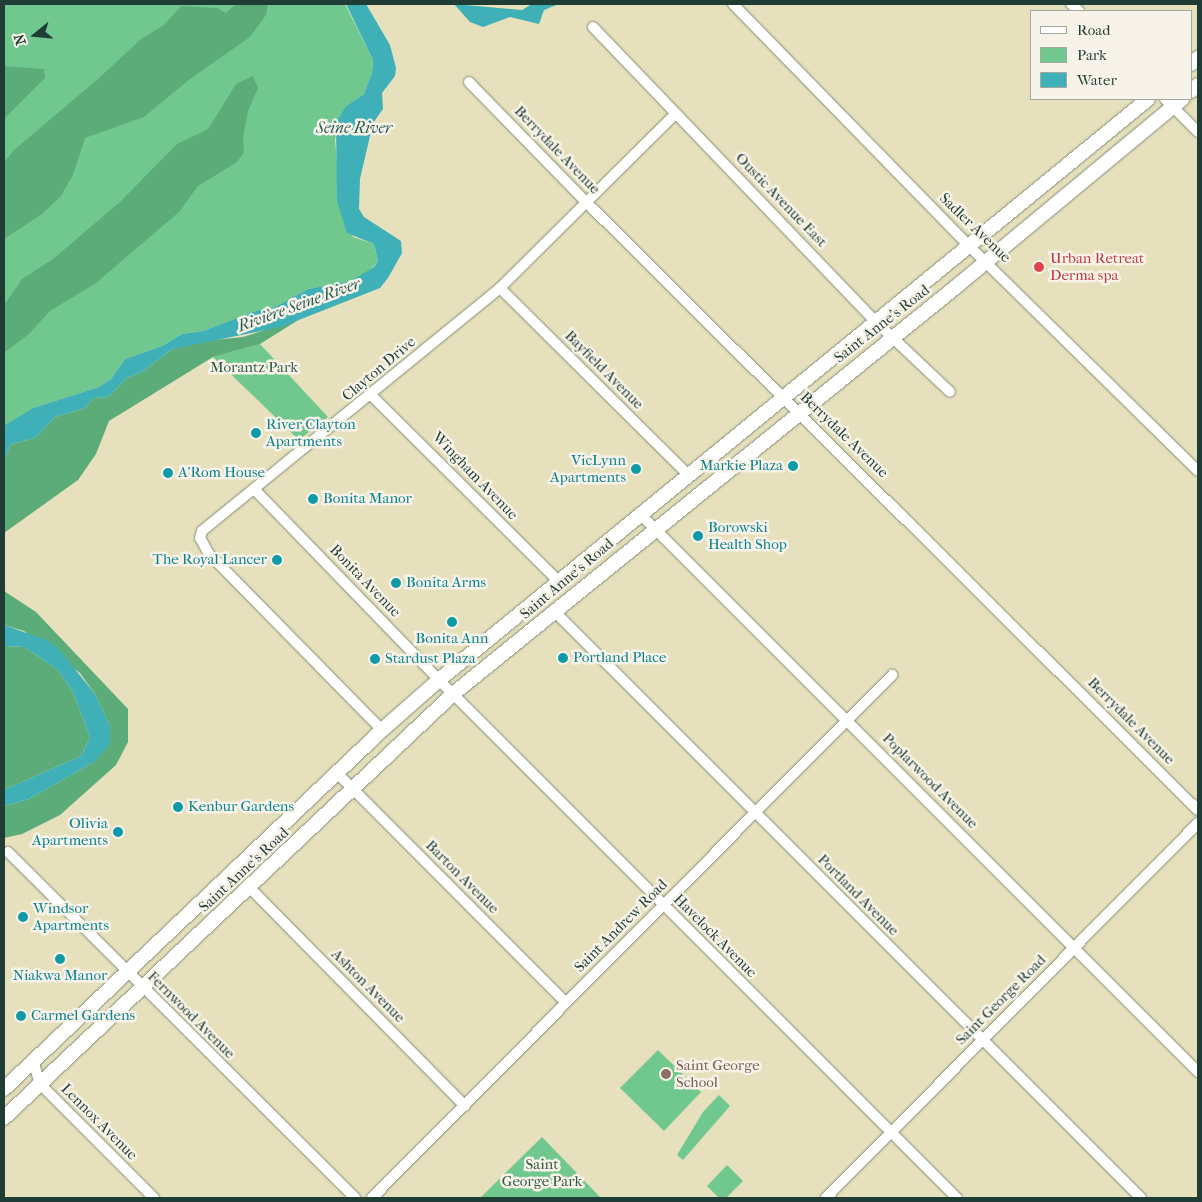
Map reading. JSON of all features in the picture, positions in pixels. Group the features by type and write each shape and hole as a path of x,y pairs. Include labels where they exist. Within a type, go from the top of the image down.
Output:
{"main road":[{"name":"Saint Anne's Road","path":"4,1089 382,730 440,679 557,580 1147,100"},
{"name":"Saint Anne's Road","path":"4,1118 250,888 452,694 986,260 1173,101"}],"street":[{"name":"Sadler Avenue","path":"733,4 968,245 986,260 1198,471"},
{"name":"Oustic Avenue East","path":"593,27 875,321 950,392"},
{"name":"Berrydale Avenue","path":"469,82 585,201 800,411 1198,810"},
{"path":"1173,101 1198,132"},
{"name":"Clayton Drive","path":"382,730 209,554 203,544 202,532 500,288 585,201 675,114"},
{"name":"Bayfield Avenue","path":"500,288 687,474"},
{"name":"Wingham Avenue","path":"371,395 557,580"},
{"name":"Bonita Avenue","path":"255,490 440,679 452,694"},
{"name":"Poplarwood Avenue","path":"639,513 1198,1072"},
{"name":"Portland Avenue","path":"554,611 1141,1198"},
{"name":"Saint Andrew Road","path":"372,1198 892,675"},
{"name":"Havelock Avenue","path":"452,694 957,1198"},
{"name":"Barton Avenue","path":"337,773 565,1002"},
{"name":"Saint George Road","path":"826,1198 1198,823"},
{"name":"Fernwood Avenue","path":"8,852 355,1198"},
{"name":"Ashton Avenue","path":"250,888 465,1106"},
{"name":"Lennox Avenue","path":"33,1060 40,1084 154,1198"}],"green space":[{"path":"4,4 345,4 373,60 372,73 364,94 346,106 335,139 337,162 353,237 374,244 378,261 367,274 351,281 308,289 267,311 258,310 203,331 182,334 162,346 125,359 111,379 99,387 33,408 4,426"},
{"path":"236,4 268,4 266,15 250,37 190,79 144,117 85,138 73,175 61,196 42,214 4,239 4,162 14,150 98,79 141,39 164,25 181,6 217,8 226,13"},
{"path":"4,66 44,69 45,78 4,119"},
{"path":"253,76 258,88 248,111 243,138 244,152 237,162 198,186 179,212 96,283 50,311 29,334 4,353 4,305 22,279 53,259 120,202 177,144 208,129 236,84"},
{"path":"300,319 260,344 213,357 109,421 96,454 78,480 4,533 4,460 11,444 35,438 55,417 85,408 94,398 108,397 127,378 142,372 172,349 194,342 243,337"},
{"name":"Morantz Park","path":"260,344 328,417 299,440 213,357"},
{"path":"4,591 36,612 128,709 128,742 116,765 60,815 22,834 4,838 4,806 29,799 94,762 110,726 95,694 80,673 24,631 4,625"},
{"path":"4,646 24,647 57,669 73,692 90,738 81,756 4,790"},
{"path":"658,1050 701,1092 664,1131 620,1088"},
{"path":"719,1095 730,1106 683,1160 677,1155 703,1112"},
{"name":"Saint George Park","path":"542,1137 601,1198 480,1198"},
{"path":"727,1165 743,1181 726,1198 719,1198 707,1186"}],"water":[{"name":"Seine River","path":"346,4 366,4 390,45 396,68 395,76 382,93 383,109 373,123 360,179 359,209 364,217 401,241 402,253 388,278 380,288 281,327 172,349 142,372 127,378 108,397 94,398 85,408 55,417 35,438 11,444 4,460 5,425 33,408 99,387 111,379 125,359 162,346 182,334 203,331 258,310 267,311 308,289 351,281 374,267 378,261 374,244 347,233 337,201 336,123 346,106 364,94 372,73 373,60"},
{"path":"454,4 522,10 532,4 559,4 544,10 539,24 510,17 483,27 470,22"},
{"path":"4,625 46,640 58,648 95,694 110,726 110,744 94,762 29,799 4,806 4,790 81,756 90,738 73,692 57,669 24,647 4,646"}],"place":[{"name":"Urban Retreat Derma spa","path":"1039,267"},
{"name":"River Clayton Apartments","path":"256,433"},
{"name":"Markie Plaza","path":"793,466"},
{"name":"VicLynn Apartments","path":"636,469"},
{"name":"A'Rom House","path":"168,473"},
{"name":"Bonita Manor","path":"313,499"},
{"name":"Borowski Health Shop","path":"698,536"},
{"name":"The Royal Lancer","path":"277,560"},
{"name":"Bonita Arms","path":"396,583"},
{"name":"Bonita Ann","path":"452,622"},
{"name":"Portland Place","path":"563,658"},
{"name":"Stardust Plaza","path":"375,659"},
{"name":"Kenbur Gardens","path":"178,807"},
{"name":"Olivia Apartments","path":"118,832"},
{"name":"Windsor Apartments","path":"23,917"},
{"name":"Niakwa Manor","path":"60,959"},
{"name":"Carmel Gardens","path":"21,1016"},
{"name":"Saint George School","path":"666,1074"}],"water label":[{"name":"Rivière Seine River","path":"299,305"}]}
